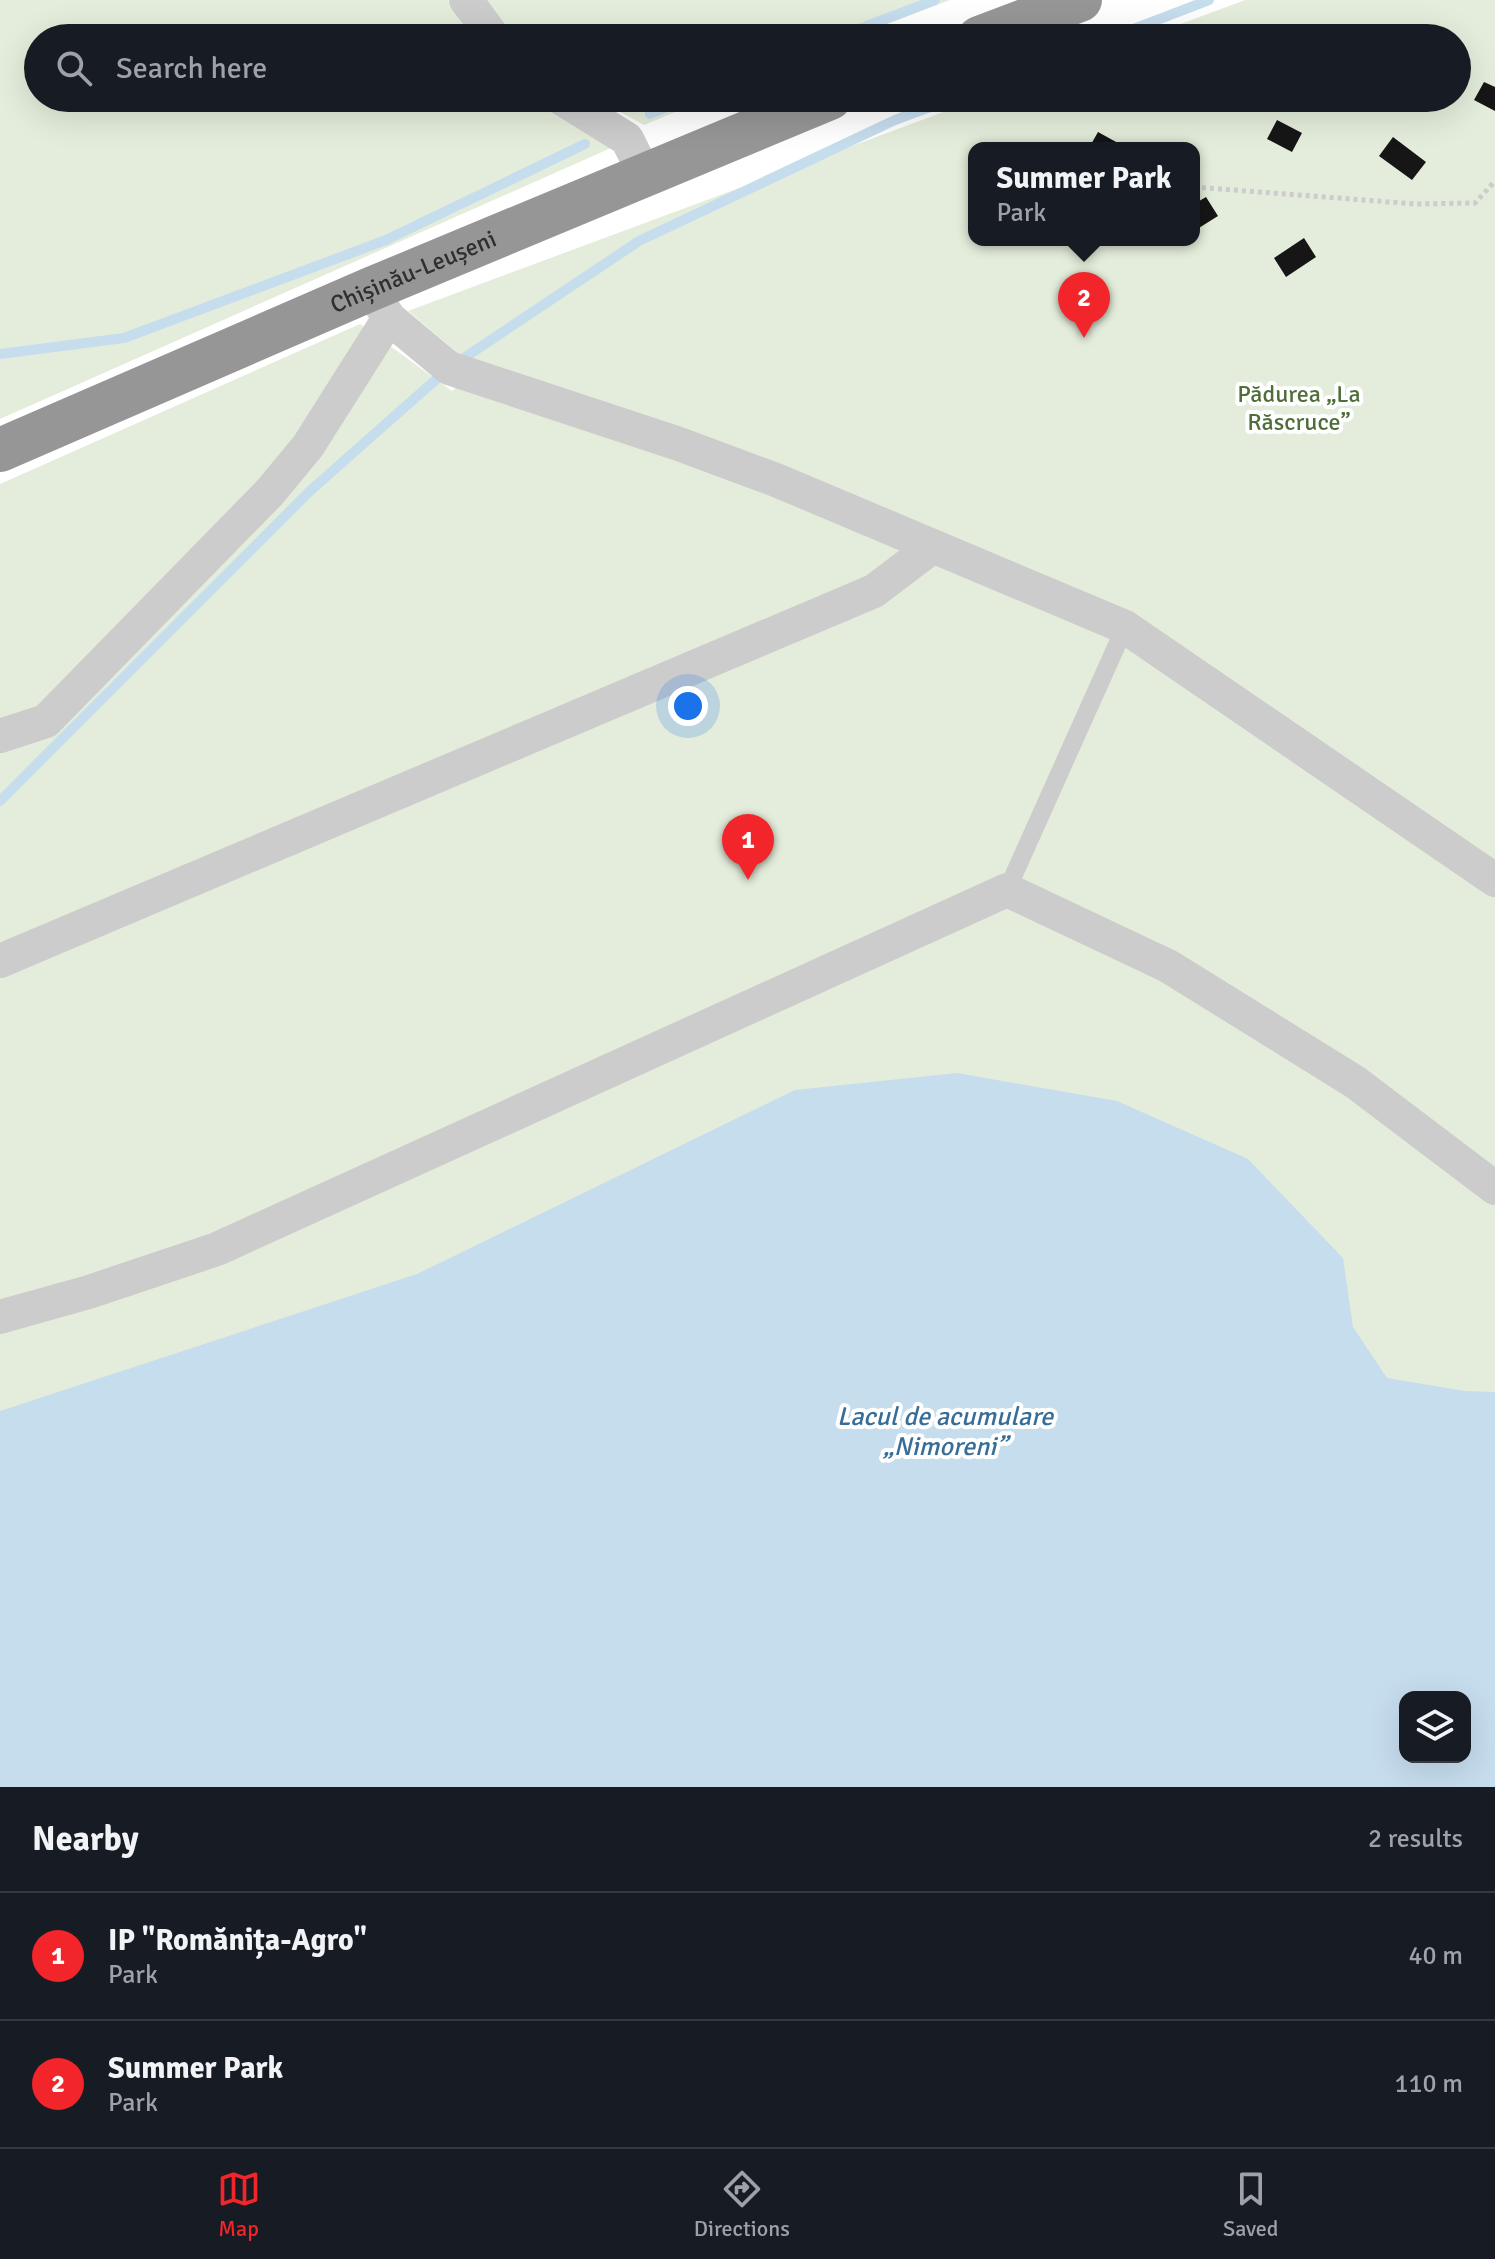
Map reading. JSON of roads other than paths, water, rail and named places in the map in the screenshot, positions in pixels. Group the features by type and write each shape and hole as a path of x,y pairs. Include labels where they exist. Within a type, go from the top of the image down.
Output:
{"highway":[{"path":"1016,24 1080,0"},
{"name":"Chișinău-Leușeni","path":"0,450 380,304 645,175 796,112"}],"street":[{"path":"466,0 484,24"},
{"path":"584,112 627,139 645,175"},
{"path":"0,736 46,721 270,492 308,446 380,304 449,368 776,480 1125,627 1495,880"},
{"path":"0,961 874,591 932,547"},
{"path":"0,1317 89,1292 217,1249 1007,890 1168,966 1355,1082 1495,1188"}],"lane":[{"path":"1007,890 1125,627"}],"water":[{"name":"Lacul de acumulare „Nimoreni”","path":"957,1073 1117,1101 1248,1159 1343,1258 1353,1327 1387,1378 1465,1391 1495,1392 1495,1787 0,1787 0,1411 417,1274 795,1090"}],"waterway":[{"path":"872,24 935,0"},
{"path":"1146,24 1209,0"},
{"path":"650,114 655,112"},
{"path":"0,801 311,490 449,368 639,241 916,112"},
{"path":"0,354 124,338 386,240 585,144"}],"place":[{"name":"Summer Park","path":"1084,338"},
{"name":"IP \"Romănița-Agro\"","path":"748,880"}],"park label":[{"name":"Pădurea „La Răscruce”","path":"1299,408"}]}
